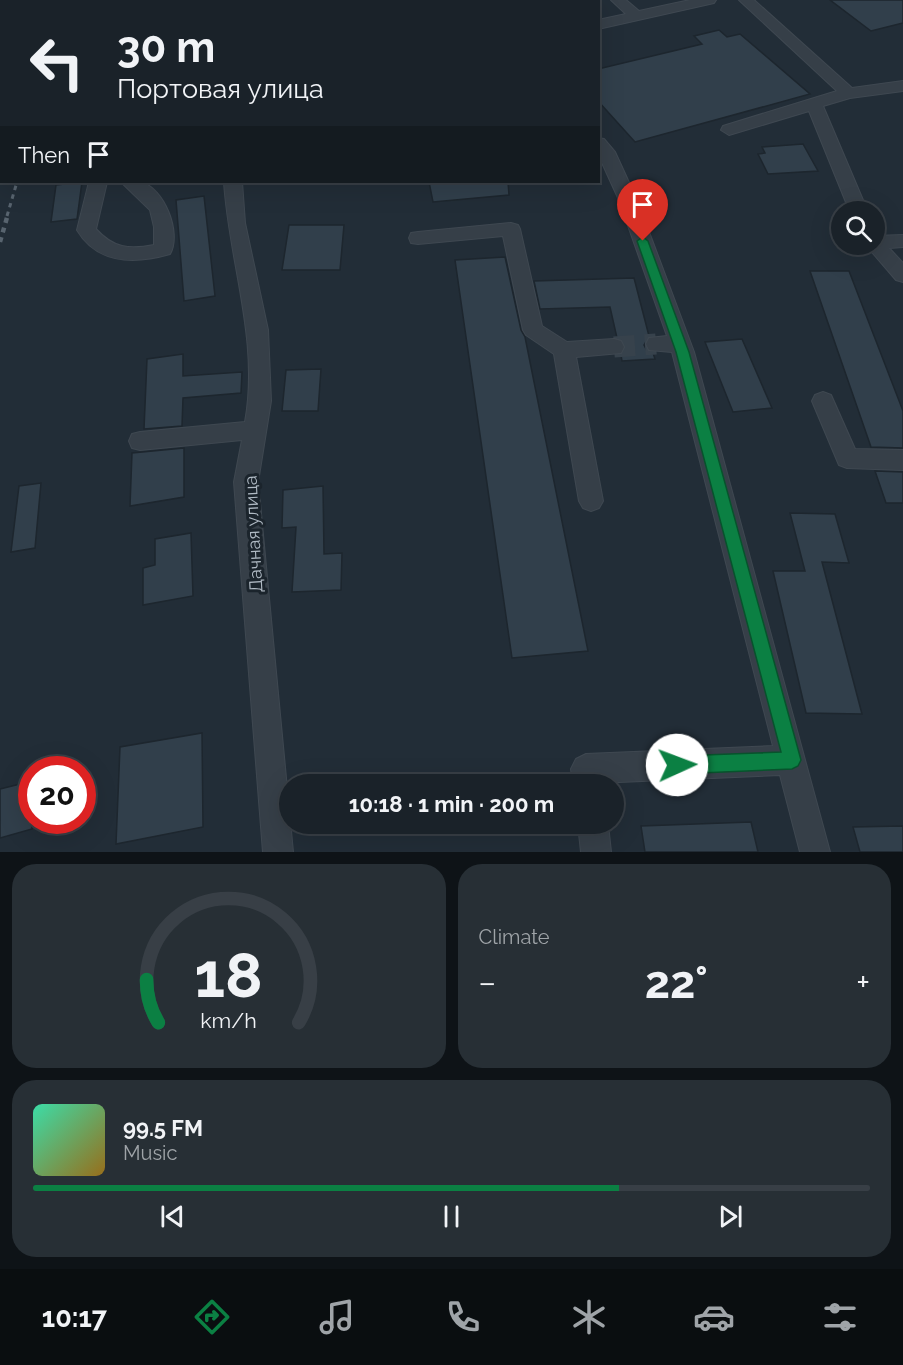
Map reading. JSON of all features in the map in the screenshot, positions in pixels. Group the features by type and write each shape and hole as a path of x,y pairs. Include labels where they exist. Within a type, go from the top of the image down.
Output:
{"street":[{"path":"618,0 636,16"},
{"path":"600,25 709,0"},
{"path":"746,0 848,93"},
{"path":"729,130 848,93 903,86"},
{"path":"814,104 855,201"},
{"path":"600,145 606,152 628,200 668,343 792,760 815,852"},
{"path":"98,183 86,230 98,246 119,254 143,255 163,249 166,228 161,210 146,192 132,183"},
{"name":"Дачная улица","path":"233,183 236,223 258,330 260,401 246,482 278,852"},
{"path":"418,238 511,229 533,330 564,350 614,347"},
{"path":"885,242 903,241"},
{"path":"885,255 903,275"},
{"path":"564,350 591,501"},
{"path":"823,401 848,458 903,460"},
{"path":"140,441 255,430"},
{"path":"587,774 586,769 792,760"},
{"path":"593,834 596,852"}],"building":[{"path":"830,0 903,0 903,23 871,31"},
{"path":"719,30 727,37 740,34 810,94 635,142 600,103 600,69 702,44 694,36"},
{"path":"803,144 818,171 768,174 758,154 765,153 762,147"},
{"path":"82,183 77,219 51,222 56,185"},
{"path":"429,183 508,183 509,195 433,202"},
{"path":"204,196 215,296 184,301 176,200"},
{"path":"289,225 344,225 340,270 282,270"},
{"path":"505,257 521,330 525,337 588,651 512,658 455,260"},
{"path":"810,271 849,271 903,411 903,448 871,447"},
{"path":"634,278 649,336 644,345 647,351 653,353 655,359 622,361 621,355 626,346 623,340 617,338 610,307 540,309 534,281"},
{"path":"742,339 772,408 733,412 705,342"},
{"path":"183,354 183,376 242,372 241,393 183,398 182,426 144,429 147,359"},
{"path":"321,369 318,411 282,411 286,370"},
{"path":"184,448 184,497 130,506 132,453"},
{"path":"875,471 903,472 903,503 886,503"},
{"path":"41,483 35,548 11,552 19,486"},
{"path":"323,486 324,554 342,553 341,590 292,592 296,527 282,528 283,490"},
{"path":"790,513 835,514 849,563 822,562 862,714 806,713 773,571 805,571"},
{"path":"191,533 193,596 143,605 143,568 155,565 155,539"},
{"path":"202,733 203,827 116,844 120,747"},
{"path":"18,784 18,833 0,838 0,789"},
{"path":"751,822 758,852 645,852 641,826"},
{"path":"903,826 903,852 860,852 853,827"}],"tunnel":[{"path":"614,347 656,344"}],"railway":[{"path":"7,216 17,183"},
{"path":"0,242 8,214"}],"route":[{"path":"643,241 683,352 792,760 677,765"}]}
